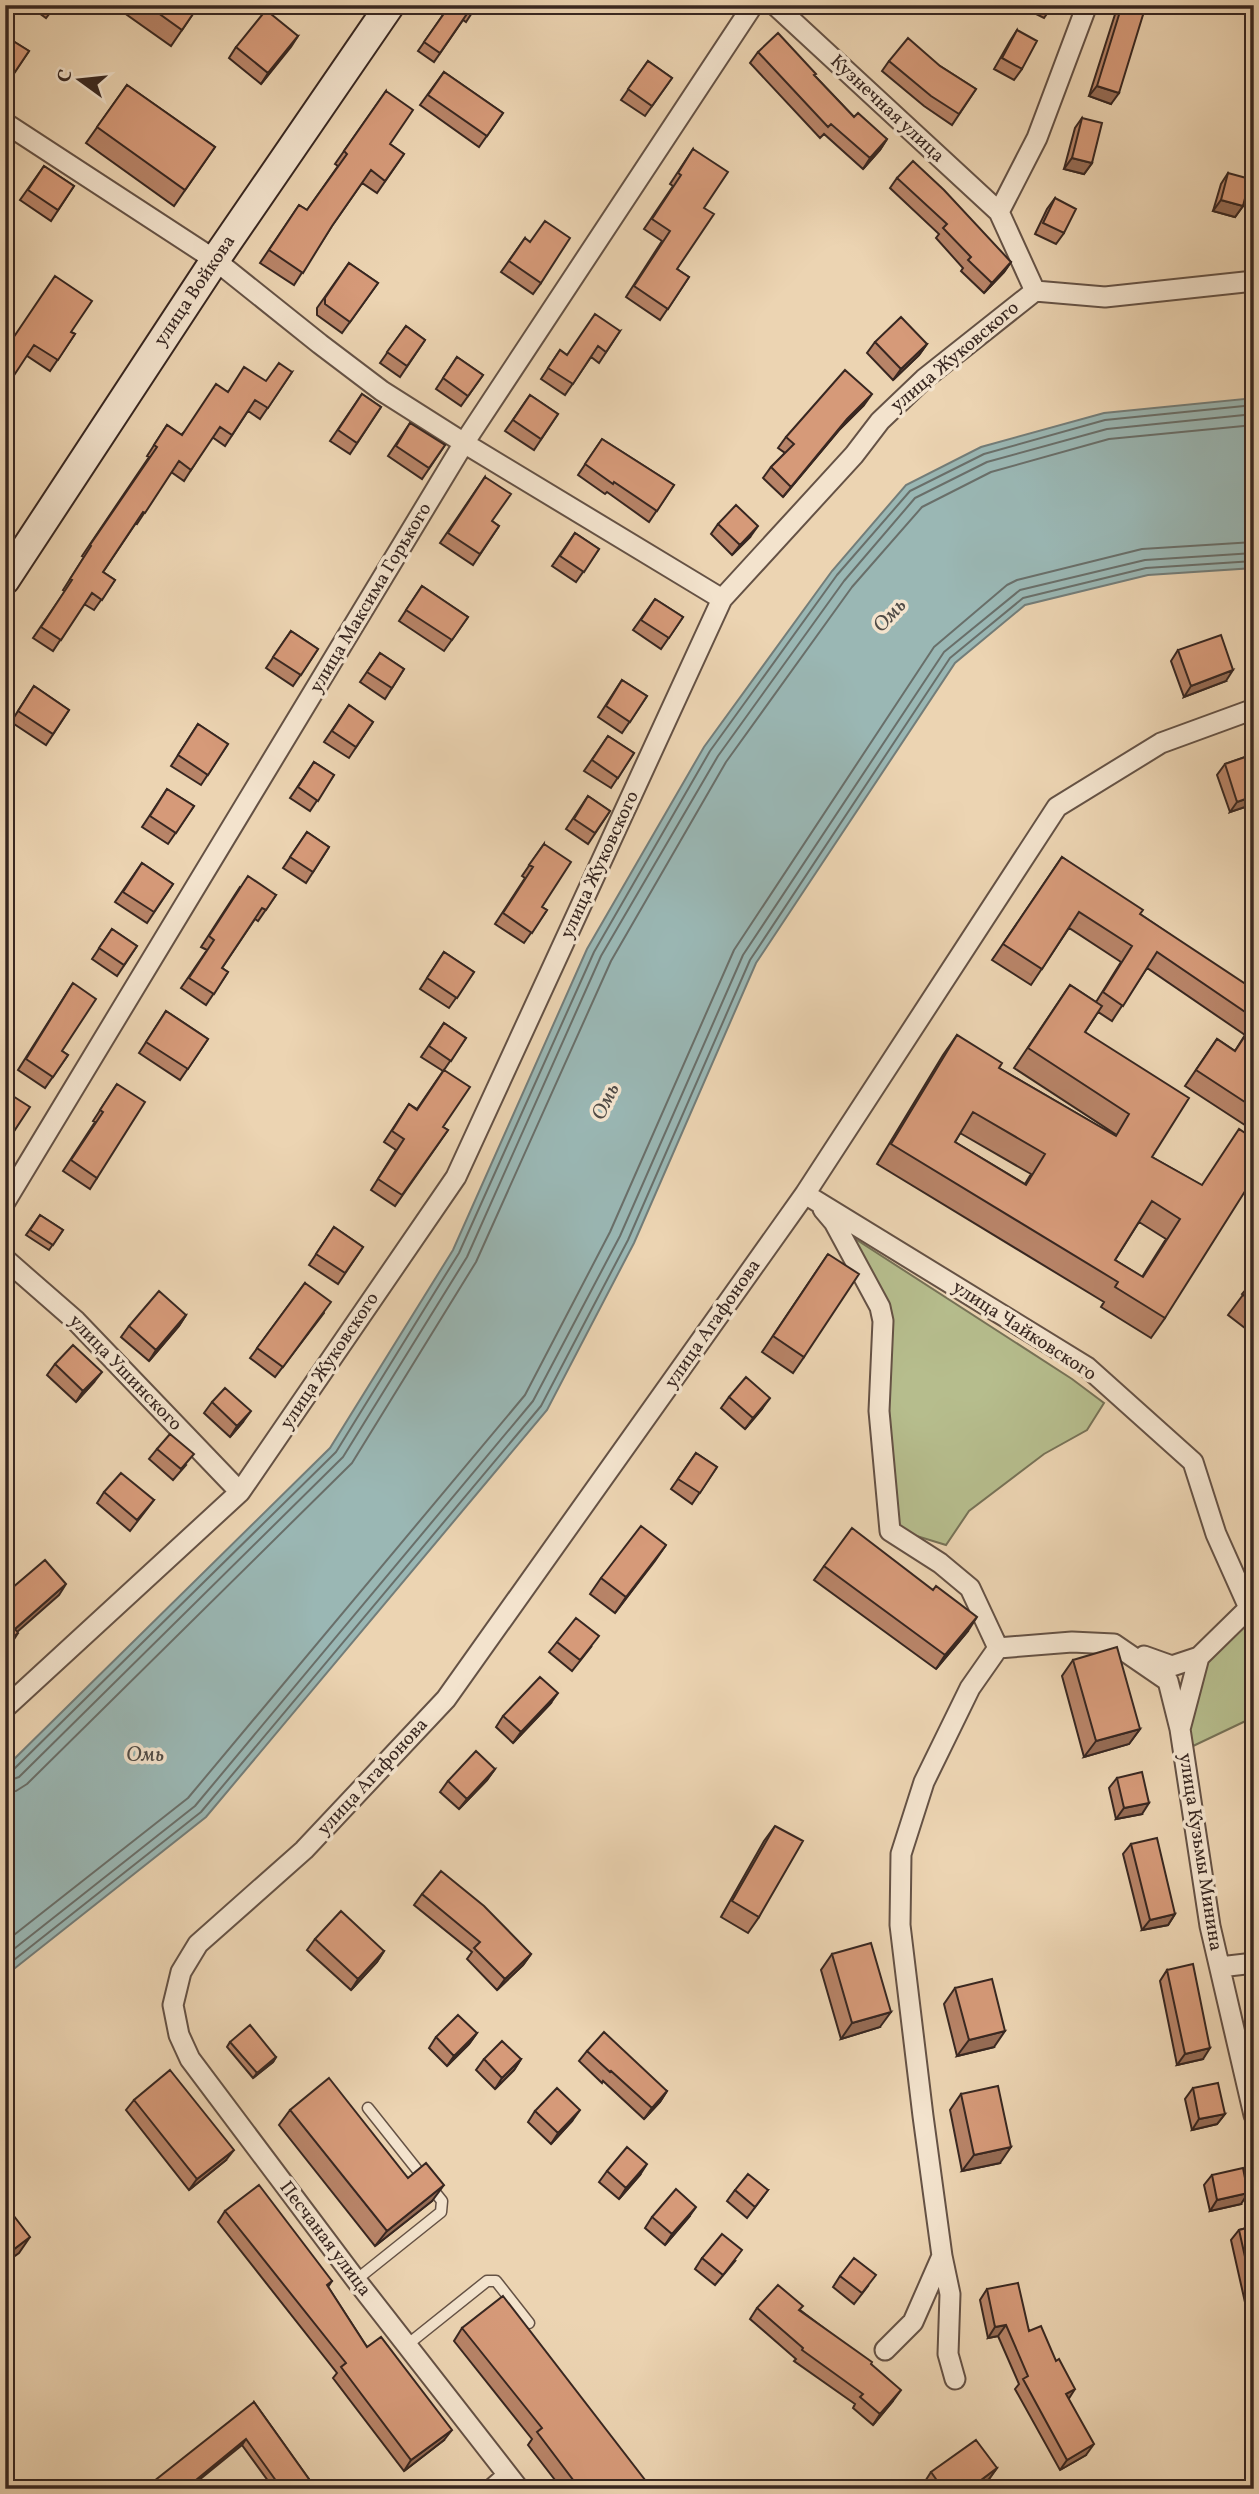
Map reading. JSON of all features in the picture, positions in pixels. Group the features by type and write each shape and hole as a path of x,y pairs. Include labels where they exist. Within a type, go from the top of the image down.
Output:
{"main road":[{"name":"улица Войкова","path":"5,580 215,260 390,5"}],"street":[{"name":"улица Максима Горького","path":"5,1202 464,443 753,5"},
{"name":"Кузнечная улица","path":"775,5 999,212"},
{"path":"999,212 1037,138 1087,5"},
{"path":"5,122 215,260 372,383 464,443 722,599"},
{"name":"улица Жуковского","path":"5,1708 240,1492 456,1177 722,599 854,455 880,421 923,379 1035,291 999,212"},
{"path":"1035,291 1105,297 1254,281"},
{"name":"улица Агафонова","path":"181,1972 198,1944 304,1850 446,1699 811,1198 1057,807 1161,743 1254,709"},
{"path":"811,1198 834,1223 882,1314 879,1411 890,1531 940,1563 970,1588 998,1648"},
{"name":"улица Чайковского","path":"811,1198 1087,1367 1193,1462 1216,1534 1251,1614"},
{"name":"улица Ушинского","path":"5,1259 76,1321 240,1492"},
{"path":"998,1648 1072,1642 1114,1644 1172,1666 1199,1657 1251,1614"},
{"path":"1114,1644 1168,1681 1180,1729"},
{"path":"955,2379 948,2354 950,2294 942,2256 900,1925 901,1854 924,1782 971,1688 998,1648"},
{"name":"улица Кузьмы Минина","path":"1199,1657 1180,1729 1210,1926 1254,2115"},
{"path":"1220,1968 1254,1963"},
{"name":"Песчаная улица","path":"181,1972 173,2005 179,2035 190,2059 356,2280 514,2482"},
{"path":"885,2350 914,2322 942,2256"},
{"path":"492,2489 514,2482"}],"lane":[{"path":"356,2280 442,2211 443,2207 442,2201 368,2108"},
{"path":"407,2346 492,2280 496,2281 529,2323"}],"green space":[{"path":"843,1231 1072,1379 1104,1403 1087,1430 1044,1454 969,1511 946,1545 897,1530 885,1402 888,1316"},
{"path":"1247,1613 1254,1625 1254,1717 1191,1747 1186,1727 1203,1659"}],"water":[{"name":"Омь","path":"1254,398 1254,568 1148,575 1025,605 955,663 756,963 634,1243 547,1410 206,1817 5,1976 5,1768 330,1448 453,1250 587,949 704,747 832,571 906,485 981,447 1104,413"}],"building":[{"path":"147,5 199,5 182,30"},
{"path":"450,5 477,5 472,13 469,11 440,53 424,42"},
{"path":"1122,5 1146,5 1119,93 1097,86"},
{"path":"266,10 298,36 268,73 236,47"},
{"path":"1017,30 1037,41 1022,69 1002,58"},
{"path":"778,33 854,117 858,113 887,139 870,158 831,124 828,127 758,52"},
{"path":"5,36 29,51 11,78 5,74"},
{"path":"908,38 940,66 976,89 959,114 931,96 889,61"},
{"path":"648,61 672,78 652,106 628,89"},
{"path":"444,72 503,113 487,136 428,95"},
{"path":"127,85 215,147 185,190 97,127"},
{"path":"386,91 413,110 390,144 404,154 385,181 371,170 303,273 269,250 299,205 307,210 347,154 344,151"},
{"path":"1082,118 1102,123 1092,163 1072,158"},
{"path":"693,149 728,172 704,208 714,214 677,269 689,277 668,309 634,286 670,231 652,219 681,175 678,173"},
{"path":"913,161 1011,262 992,283 968,260 971,257 943,228 947,224 897,178"},
{"path":"44,166 74,186 58,210 28,190"},
{"path":"1228,173 1250,179 1243,206 1221,200"},
{"path":"1055,198 1076,209 1064,233 1043,223"},
{"path":"545,221 570,238 541,283 509,261 525,238 530,242"},
{"path":"349,263 378,283 350,322 325,304 325,298"},
{"path":"55,276 92,301 71,332 75,334 58,360 34,345 5,389 5,350"},
{"path":"595,314 620,331 606,352 598,346 573,384 548,368 560,350 567,355"},
{"path":"901,317 927,344 901,369 875,342"},
{"path":"406,326 425,340 407,366 387,352"},
{"path":"457,357 483,375 468,396 443,378"},
{"path":"279,363 292,372 268,408 255,400 232,435 220,427 191,470 179,461 103,572 115,580 102,600 92,593 61,640 41,627 72,580 70,579 90,545 157,447 154,445 167,425 182,435 216,384 228,392 244,367 266,381"},
{"path":"845,370 872,394 847,419 791,487 771,467 794,444 786,437"},
{"path":"362,394 381,407 357,443 338,430"},
{"path":"530,395 558,414 541,439 513,420"},
{"path":"410,423 445,445 429,468 396,446"},
{"path":"602,439 674,485 657,511 585,464"},
{"path":"485,477 511,494 492,521 499,526 480,554 448,533"},
{"path":"736,505 758,526 740,545 718,524"},
{"path":"575,533 599,549 584,572 560,556"},
{"path":"422,586 468,617 452,640 406,610"},
{"path":"655,599 683,617 669,638 641,620"},
{"path":"291,631 318,649 301,675 273,657"},
{"path":"1221,635 1233,670 1191,686 1178,650"},
{"path":"380,653 404,669 392,688 367,672"},
{"path":"622,680 647,696 630,722 606,706"},
{"path":"34,686 69,710 53,734 18,711"},
{"path":"349,705 373,722 356,747 332,731"},
{"path":"198,724 228,744 208,775 178,755"},
{"path":"608,736 634,753 618,778 592,760"},
{"path":"1254,754 1254,796 1237,802 1225,764"},
{"path":"314,762 334,775 318,801 298,787"},
{"path":"167,789 194,806 176,833 150,816"},
{"path":"588,796 610,811 595,833 574,819"},
{"path":"307,832 329,847 313,872 290,857"},
{"path":"544,844 571,862 542,907 547,910 532,933 503,913 533,867 529,865"},
{"path":"1062,857 1143,910 1140,914 1253,989 1254,1018 1157,952 1123,1006 1103,992 1132,946 1079,912 1042,969 1003,944"},
{"path":"142,863 173,884 154,912 123,892"},
{"path":"248,876 276,895 266,910 262,908 222,968 228,972 214,994 189,978 214,940 209,936"},
{"path":"112,929 137,946 124,965 99,948"},
{"path":"444,952 474,972 457,998 427,978"},
{"path":"73,983 96,999 62,1051 68,1055 53,1077 26,1059"},
{"path":"1070,985 1102,1006 1085,1032 1189,1098 1152,1157 1202,1185 1239,1129 1254,1139 1254,1177 1165,1318 1115,1287 1118,1282 891,1144 957,1035 1002,1063 999,1068 1116,1136 1129,1114 1028,1048","holes":["973,1112 1045,1154 1026,1185 955,1142","1152,1201 1180,1219 1143,1277 1115,1260"]},
{"path":"166,1011 208,1039 188,1069 146,1042"},
{"path":"1254,1022 1254,1108 1196,1070 1217,1039 1235,1051"},
{"path":"444,1023 466,1038 451,1061 429,1046"},
{"path":"444,1070 470,1087 443,1127 448,1130 402,1195 378,1179 404,1139 392,1131 409,1104 417,1110"},
{"path":"117,1084 145,1102 97,1178 71,1160 103,1112 100,1110"},
{"path":"5,1091 30,1107 7,1142 11,1145 5,1154"},
{"path":"40,1215 63,1230 53,1245 30,1230"},
{"path":"334,1227 363,1247 345,1273 316,1254"},
{"path":"828,1254 859,1274 804,1357 773,1336"},
{"path":"1254,1280 1254,1303 1242,1294"},
{"path":"305,1283 331,1302 283,1367 257,1348"},
{"path":"159,1291 186,1315 156,1350 129,1326"},
{"path":"73,1345 102,1372 83,1391 55,1364"},
{"path":"746,1377 770,1398 753,1418 729,1397"},
{"path":"225,1388 251,1411 237,1426 212,1402"},
{"path":"170,1434 194,1454 181,1469 157,1449"},
{"path":"696,1453 717,1467 700,1493 678,1479"},
{"path":"121,1473 154,1500 137,1520 104,1492"},
{"path":"641,1526 666,1545 626,1597 601,1578"},
{"path":"852,1528 933,1590 936,1586 977,1617 945,1655 824,1566"},
{"path":"45,1560 66,1584 15,1629 18,1633 5,1644 5,1594"},
{"path":"576,1618 599,1636 580,1660 557,1642"},
{"path":"1117,1647 1140,1729 1096,1741 1073,1660"},
{"path":"540,1677 558,1693 521,1732 503,1716"},
{"path":"476,1751 495,1769 467,1799 448,1781"},
{"path":"1142,1772 1149,1803 1124,1808 1117,1778"},
{"path":"775,1826 803,1841 759,1917 732,1901"},
{"path":"1157,1838 1175,1914 1150,1920 1131,1844"},
{"path":"441,1871 484,1906 531,1954 505,1979 474,1948 480,1942 422,1894"},
{"path":"341,1911 384,1951 358,1979 315,1939"},
{"path":"871,1943 891,2012 852,2023 832,1954"},
{"path":"1193,1964 1210,2048 1185,2054 1167,1970"},
{"path":"992,1979 1005,2031 969,2040 955,1988"},
{"path":"458,2015 477,2033 454,2056 436,2037"},
{"path":"250,2025 276,2057 257,2073 230,2042"},
{"path":"604,2032 667,2091 652,2108 587,2051"},
{"path":"502,2041 521,2059 502,2078 484,2059"},
{"path":"170,2070 234,2150 197,2179 134,2100"},
{"path":"329,2078 408,2178 426,2163 444,2185 387,2231 290,2110"},
{"path":"1218,2083 1225,2114 1199,2119 1193,2088"},
{"path":"998,2086 1011,2147 974,2155 961,2094"},
{"path":"557,2088 580,2110 558,2133 535,2111"},
{"path":"627,2147 647,2164 626,2188 607,2171"},
{"path":"1243,2168 1248,2193 1217,2200 1212,2175"},
{"path":"748,2174 768,2190 755,2207 735,2190"},
{"path":"259,2185 332,2281 327,2285 367,2347 381,2337 452,2430 411,2460 341,2367 346,2363 225,2211"},
{"path":"676,2189 696,2207 672,2234 652,2217"},
{"path":"7,2207 30,2237 5,2256 5,2209"},
{"path":"1254,2226 1254,2297 1239,2230"},
{"path":"722,2234 742,2250 723,2275 702,2258"},
{"path":"854,2258 876,2275 862,2293 840,2276"},
{"path":"1018,2283 1029,2331 1041,2326 1056,2361 1059,2359 1075,2389 1066,2394 1094,2444 1067,2460 1023,2379 1028,2376 1006,2325 995,2327 987,2289"},
{"path":"778,2285 803,2306 799,2310 872,2362 871,2364 901,2390 880,2414 860,2397 863,2394 802,2350 803,2348 757,2308"},
{"path":"503,2296 652,2489 580,2489 537,2432 542,2428 462,2328"},
{"path":"254,2402 316,2489 282,2489 246,2439 185,2489 144,2489"},
{"path":"976,2440 997,2468 969,2489 943,2489 931,2472"}]}
